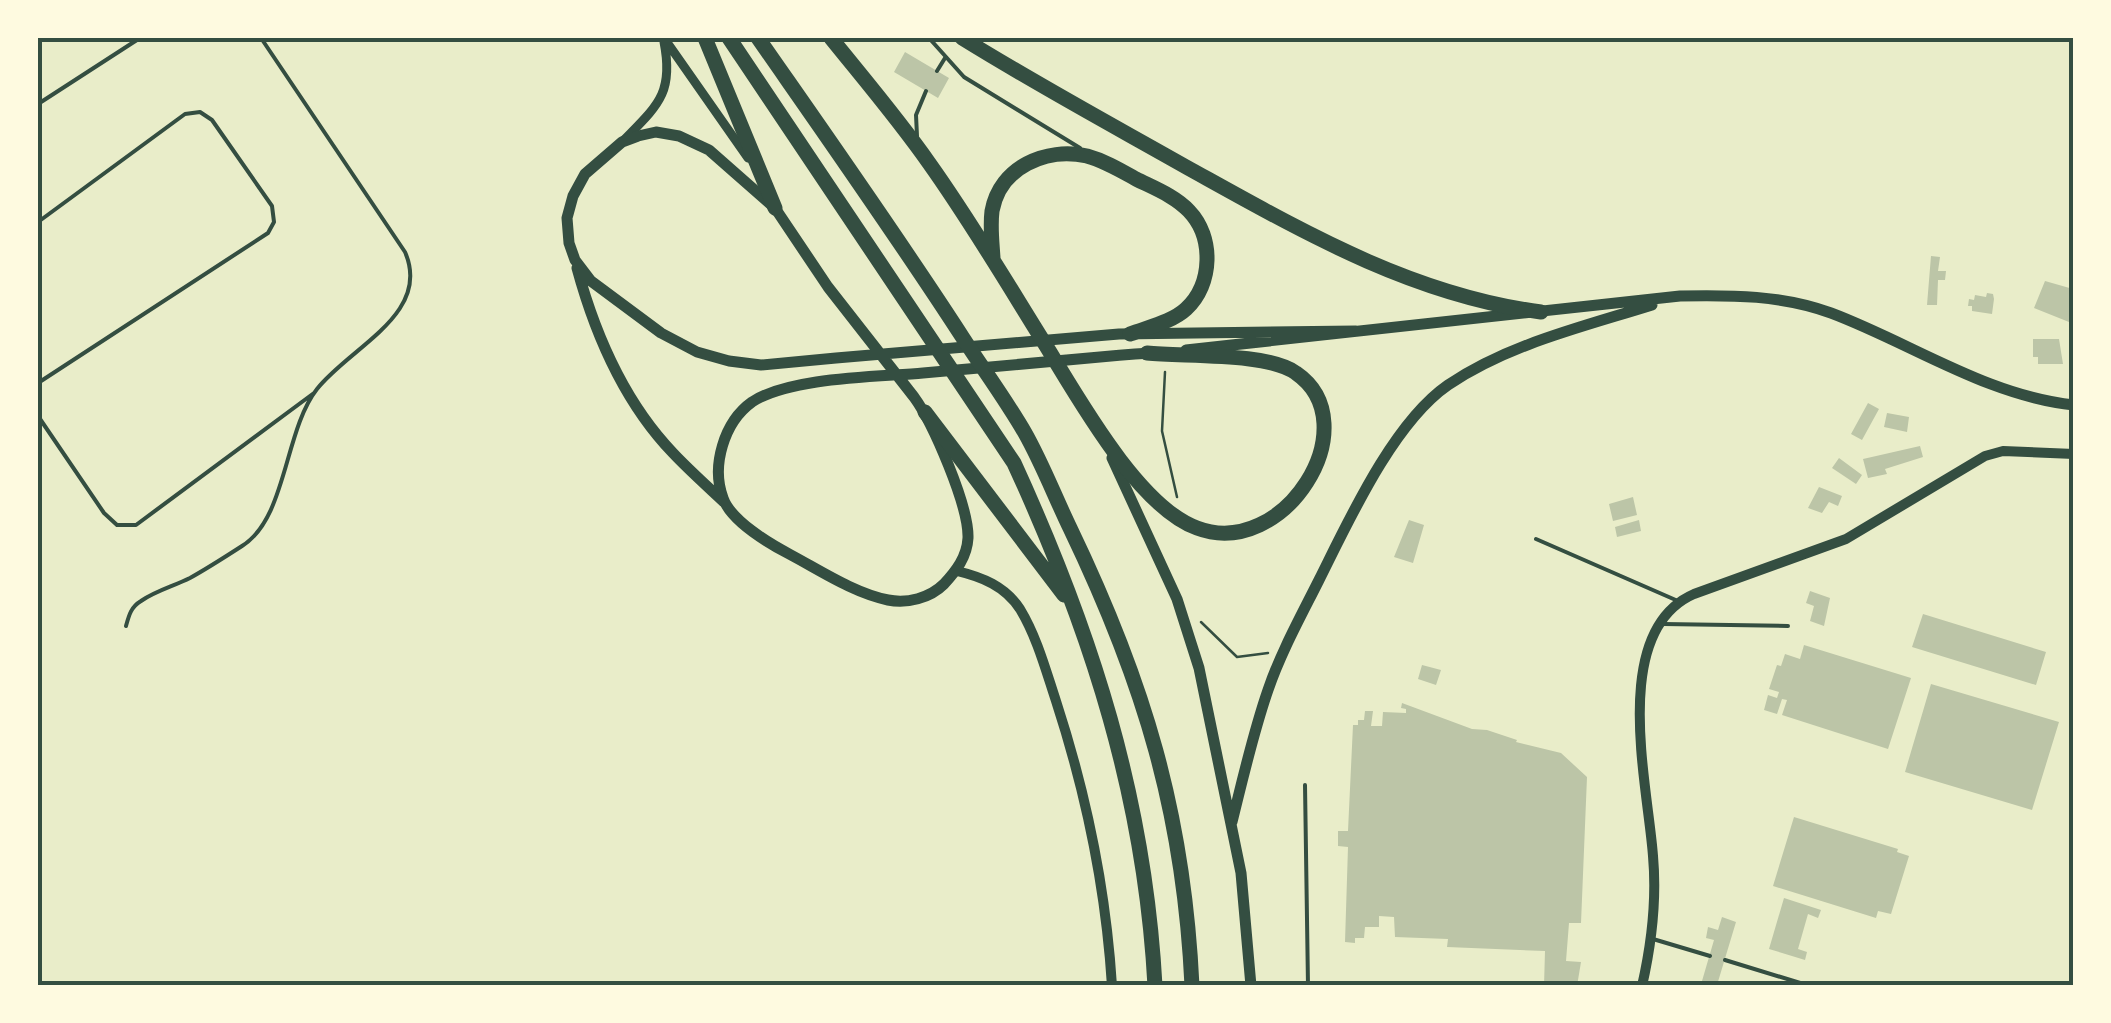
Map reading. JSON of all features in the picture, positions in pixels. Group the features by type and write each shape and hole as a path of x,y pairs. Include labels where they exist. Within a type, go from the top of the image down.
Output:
{"highway":[{"path":"705,38 775,208"},
{"path":"729,38 1014,464 1078,614 1114,730 1139,829 1155,986"},
{"path":"758,38 920,272 1025,434 1104,600 1140,691 1162,768 1190,929 1192,986"},
{"path":"831,38 930,163 1102,436 1161,504 1182,521 1217,533 1242,532 1288,509 1312,473 1324,435 1320,406 1313,390 1297,373 1280,365 1246,359 1141,354"},
{"path":"962,38 1043,88 1341,251 1471,300 1540,312"},
{"path":"994,262 993,209 1008,178 1040,157 1064,153 1101,160 1165,194 1190,212 1207,249 1204,280 1187,309 1124,334"},
{"path":"925,412 1078,614"}],"main road":[{"path":"656,132 679,136 709,150 775,208 828,286 925,412 964,516 968,537 956,570 938,590 915,600 890,601 778,548 735,515 672,452 628,393 601,340 569,243 567,218 572,196 584,174 622,142 656,132"},
{"path":"575,260 591,281 623,308 697,352 761,365 1124,334 1356,331"},
{"path":"724,502 718,477 722,444 734,419 750,403 774,391 832,380 1141,354 1680,296 1740,295 1788,301 1829,313 2012,392 2074,405"},
{"path":"1232,822 1268,689 1284,650 1342,534 1394,444 1419,412 1446,386 1523,345 1680,296"},
{"path":"1102,436 1177,600 1200,668 1241,873 1251,986"}],"street":[{"path":"622,142 645,118 667,84 670,70 664,38"},
{"path":"664,38 762,176"},
{"path":"1642,986 1653,939 1653,856 1639,718 1642,674 1659,624 1678,601 1846,539 1985,456 2004,451 2074,454"},
{"path":"956,570 1001,588 1019,608 1044,663 1072,750 1090,830 1108,930 1112,986"}],"lane":[{"path":"38,104 140,38"},
{"path":"38,416 104,513 117,525 136,525 314,392 392,320 408,298 411,265 261,38"},
{"path":"929,38 945,58 980,88 1101,160"},
{"path":"937,71 945,58"},
{"path":"926,91 915,124 930,163"},
{"path":"38,222 185,114 200,112 212,120 272,206 274,222 268,233 38,383"},
{"path":"126,626 130,612 141,601 192,577 248,542 260,530 274,500 293,437 314,392"},
{"path":"1536,539 1678,601"},
{"path":"1659,624 1788,626"},
{"path":"1305,784 1308,986"},
{"path":"1653,939 1710,956"},
{"path":"1725,960 1810,986"}],"path":[{"path":"1166,355 1162,431 1182,521"},
{"path":"1201,622 1237,657 1284,650"}],"building":[{"path":"905,52 949,78 938,98 894,72"},
{"path":"1931,256 1940,257 1938,271 1946,271 1945,280 1938,280 1937,305 1927,305"},
{"path":"2045,281 2073,289 2074,324 2034,308"},
{"path":"1987,293 1993,294 1992,314 1972,311 1969,299 1974,300 1975,295 1986,297"},
{"path":"2033,339 2059,339 2063,364 2038,364 2038,357 2033,357"},
{"path":"1868,403 1879,409 1862,440 1851,434"},
{"path":"1887,413 1909,417 1907,432 1884,427"},
{"path":"1920,446 1923,457 1885,469 1887,474 1868,478 1863,459"},
{"path":"1839,458 1862,475 1856,484 1832,468"},
{"path":"1819,487 1842,496 1838,506 1829,502 1822,513 1808,508"},
{"path":"1633,497 1637,515 1613,521 1609,504"},
{"path":"1409,520 1424,525 1413,563 1394,557"},
{"path":"1639,520 1641,531 1617,537 1615,527"},
{"path":"1810,591 1830,598 1824,626 1810,621 1814,606 1806,603"},
{"path":"1923,614 2046,652 2036,685 1912,647"},
{"path":"1804,645 1911,678 1888,749 1782,715 1787,700 1782,699 1777,714 1764,710 1768,695 1777,698 1779,692 1769,689 1777,665 1781,666 1785,654 1800,659"},
{"path":"1422,665 1441,670 1436,685 1418,679"},
{"path":"1931,684 2059,722 2032,810 1905,772"},
{"path":"1402,703 1472,729 1561,753 1587,777 1581,923 1569,923 1566,961 1581,962 1577,986 1544,986 1545,951 1447,947 1448,939 1395,937 1394,917 1379,916 1379,927 1365,927 1364,938 1355,938 1355,943 1345,942 1348,847 1338,846 1338,831 1348,831 1353,725 1364,720 1365,711 1373,711 1371,726 1382,726 1383,712 1406,713"},
{"path":"1794,817 1898,849 1897,852 1909,856 1891,914 1878,911 1876,918 1773,886"},
{"path":"1784,898 1821,910 1818,918 1808,914 1798,949 1807,952 1805,960 1769,949"},
{"path":"1722,917 1736,922 1717,985 1702,981 1714,940 1706,938 1708,927 1718,930"}]}
